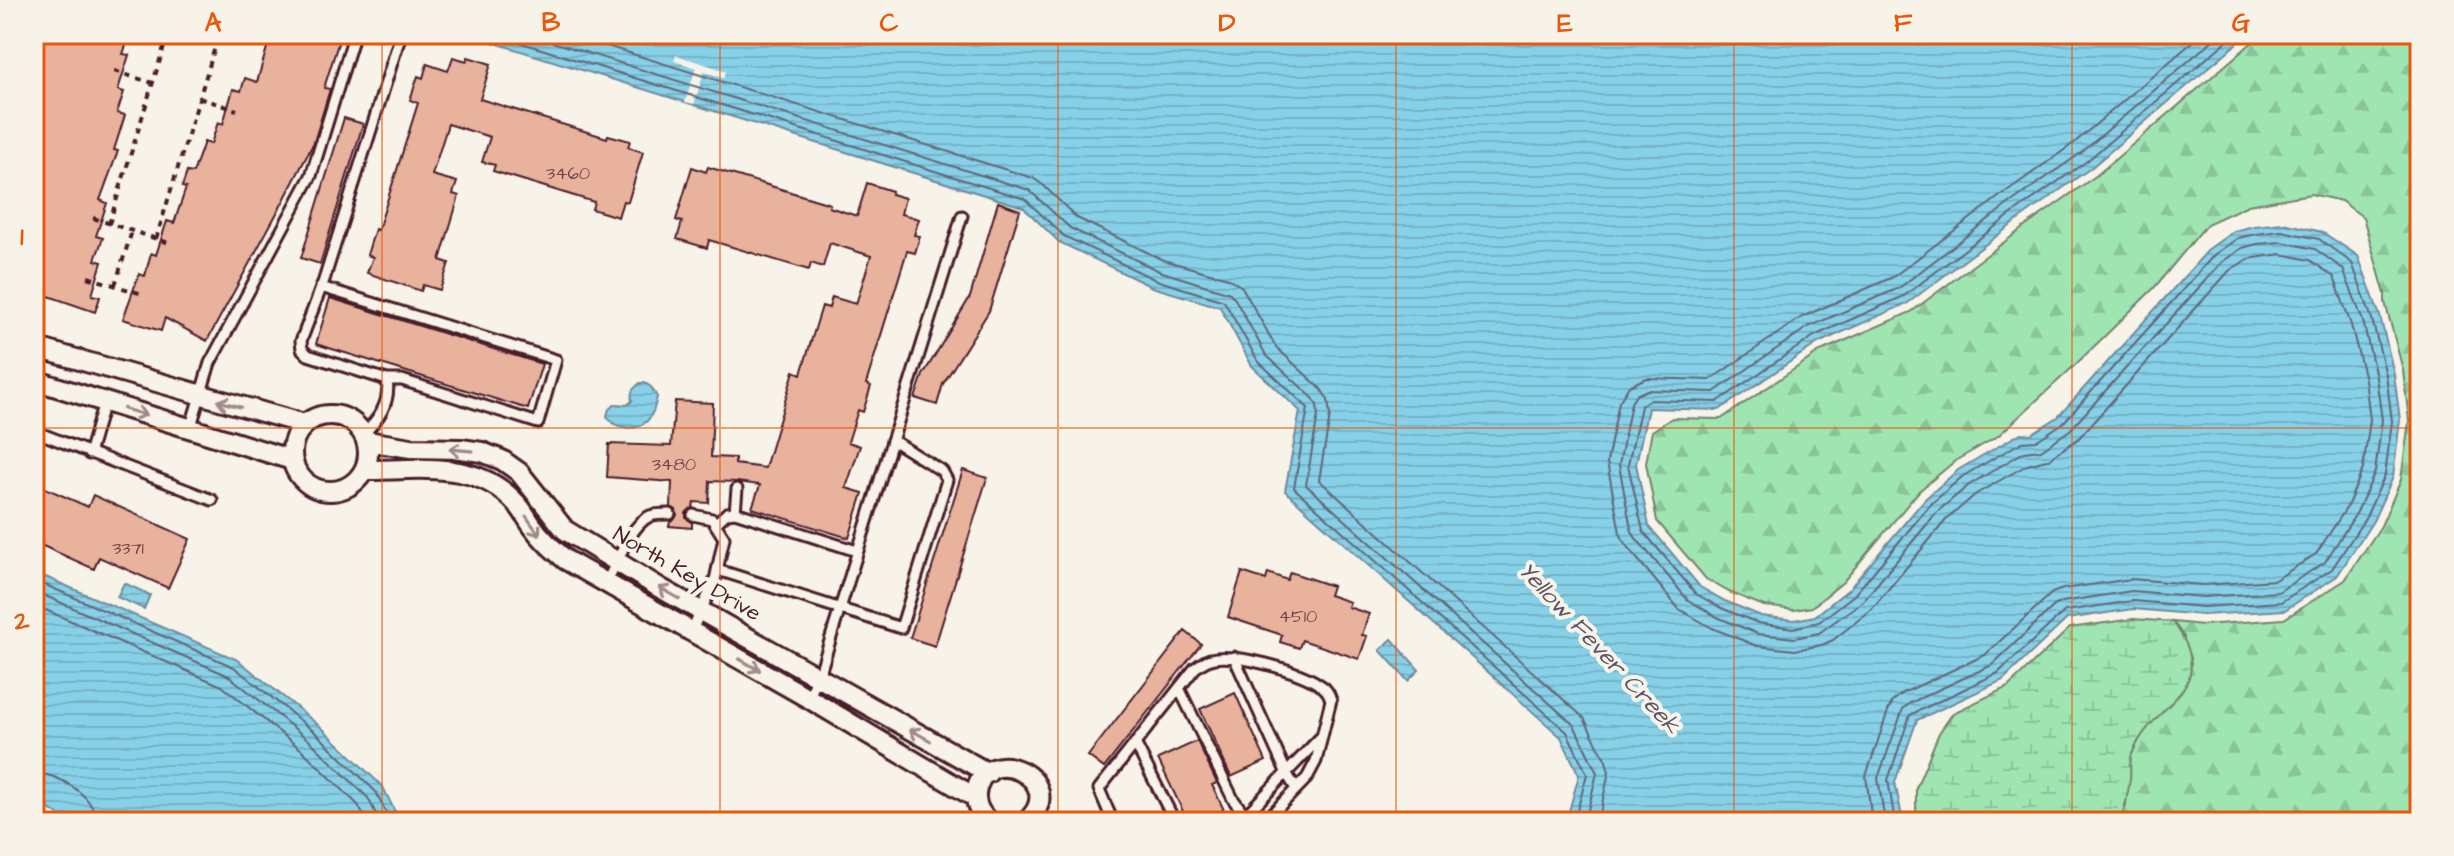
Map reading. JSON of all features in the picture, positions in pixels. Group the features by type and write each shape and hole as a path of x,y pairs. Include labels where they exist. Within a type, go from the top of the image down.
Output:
{"street":[{"path":"34,347 304,424"},
{"path":"34,380 292,460"},
{"path":"337,415 347,418 358,425 365,438 369,458 360,478 349,487 327,491 315,488 304,481 292,460 295,435 314,418 337,415"},
{"name":"North Key Drive","path":"365,438 411,448 482,452 502,460 519,472 565,530 700,611 988,773"},
{"path":"365,470 425,469 478,475 502,488 521,507 547,545 566,560 976,798"},
{"path":"989,822 978,808 976,798 981,781 988,773 1010,766 1032,778 1038,789 1036,810 1030,821"}],"lane":[{"path":"321,287 556,360 538,423 402,380 387,380 308,355 302,349 301,341 401,34"},
{"path":"190,429 210,363 311,176 352,42"},
{"path":"808,698 819,676 962,216"},
{"path":"365,438 379,419 388,388 387,380"},
{"path":"89,454 104,402"},
{"path":"34,431 212,500"},
{"path":"718,570 901,628 947,480 942,471 892,440"},
{"path":"735,512 737,489"},
{"path":"716,523 727,513 735,512 857,551"},
{"path":"606,583 628,540 641,523 650,515 670,514"},
{"path":"691,632 718,570 724,538 712,519 693,515"},
{"path":"1234,657 1296,789"},
{"path":"1113,822 1099,789 1195,668 1209,659 1234,657 1292,672 1319,684 1331,700 1316,761 1307,778 1264,822"},
{"path":"1179,688 1245,820 1322,737"},
{"path":"1135,743 1175,822"}],"path":[{"path":"109,224 168,34"},
{"path":"156,239 219,34"},
{"path":"114,71 153,83"},
{"path":"199,98 237,110"},
{"path":"93,218 169,243"},
{"path":"115,285 132,231"},
{"path":"88,277 142,294"}],"green space":[{"path":"2262,34 2420,34 2420,822 2120,822 2126,805 2130,758 2142,733 2191,658 2184,637 2173,622 2203,625 2284,619 2345,580 2381,526 2401,480 2409,421 2403,370 2363,217 2341,201 2311,194 2248,205 2207,224 2154,288 2074,366 1998,436 1955,461 1919,491 1843,582 1812,607 1794,610 1764,606 1729,592 1706,579 1657,521 1646,463 1652,431 1672,418 1721,419 1821,351 1911,312 2097,175"},
{"path":"2133,619 2173,622 2187,645 2191,664 2188,680 2180,694 2154,720 2132,754 2120,822 1916,822 1916,788 1939,733 1953,713 2008,687 2070,628"}],"water":[{"name":"Yellow Fever Creek","path":"466,34 2248,34 2092,167 1908,303 1818,343 1719,410 1648,408 1636,464 1649,526 1700,587 1725,601 1761,616 1794,620 1815,616 1849,589 1925,499 1958,470 2021,433 2031,434 2058,417 2210,248 2234,231 2283,223 2322,232 2358,256 2380,316 2394,374 2400,420 2393,477 2373,521 2337,576 2285,610 2203,615 2133,609 2067,619 2003,680 1917,720 1895,782 1903,822 1566,822 1579,775 1561,737 1285,491 1300,411 1252,366 1220,307 1152,287 1059,242 1023,207"},
{"path":"640,383 651,387 657,397 651,416 637,427 626,428 615,424 607,416 609,409 616,404 627,405 632,401 631,395"},
{"path":"34,572 238,660 322,728 383,787 400,822 72,822 34,801"},
{"path":"124,583 150,595 144,609 117,597"},
{"path":"1392,639 1419,670 1408,681 1380,650"},
{"path":"1497,813 1566,822 1492,822"}],"pier":[{"path":"676,55 726,71 724,78 704,72 694,104 685,102 696,68 674,61"}],"building":[{"path":"42,34 100,34 127,43 123,54 129,55 118,90 124,92 117,113 125,115 114,150 118,151 100,200 107,203 96,236 103,238 95,260 102,262 92,295 100,297 95,312 34,291 34,74"},
{"path":"271,34 341,34 324,88 330,89 314,142 284,200 207,341 165,318 161,331 123,319 139,274 145,276 151,253 156,255 167,221 174,223 186,188 182,187 187,172 193,173 204,142 211,144 218,122 223,124 233,89 241,91 245,78 257,82"},
{"path":"453,57 467,61 468,57 491,64 480,99 607,138 608,135 630,141 628,147 643,152 628,202 623,201 618,217 592,209 594,202 493,171 495,165 482,162 490,137 448,124 432,175 457,182 453,194 459,196 440,260 449,263 440,290 423,285 421,291 367,273 373,257 367,255 375,229 378,230 418,103 410,100 418,76 423,78 427,64 448,71"},
{"path":"344,118 363,124 320,264 301,258"},
{"path":"692,167 706,172 708,167 830,204 829,207 857,216 867,183 905,198 901,214 919,219 914,235 920,236 915,253 907,251 866,384 871,386 863,412 858,410 848,442 860,446 846,488 863,493 849,538 752,508 760,485 737,482 710,481 709,503 694,502 693,508 686,513 692,528 669,526 677,515 671,507 672,482 607,477 609,444 671,446 675,401 713,403 711,457 735,458 735,464 765,468 794,371 801,374 822,306 829,308 832,297 856,304 871,256 830,243 823,267 811,263 809,270 709,240 707,248 677,239 682,222 676,220"},
{"path":"998,202 1020,210 989,311 943,384 937,405 915,398 923,375 970,297"},
{"path":"330,298 542,364 528,409 316,344"},
{"path":"963,470 987,478 935,646 910,638"},
{"path":"34,483 88,507 93,495 190,539 168,588 99,557 94,569 34,542"},
{"path":"1242,572 1266,580 1268,573 1287,580 1290,572 1332,586 1329,595 1350,602 1348,607 1369,614 1362,635 1367,636 1359,659 1302,640 1299,648 1280,642 1282,635 1228,617"},
{"path":"1185,631 1201,644 1104,768 1088,756"},
{"path":"1235,693 1266,761 1231,777 1200,709"},
{"path":"1197,741 1217,783 1212,785 1224,810 1199,822 1188,822 1158,759"}]}
